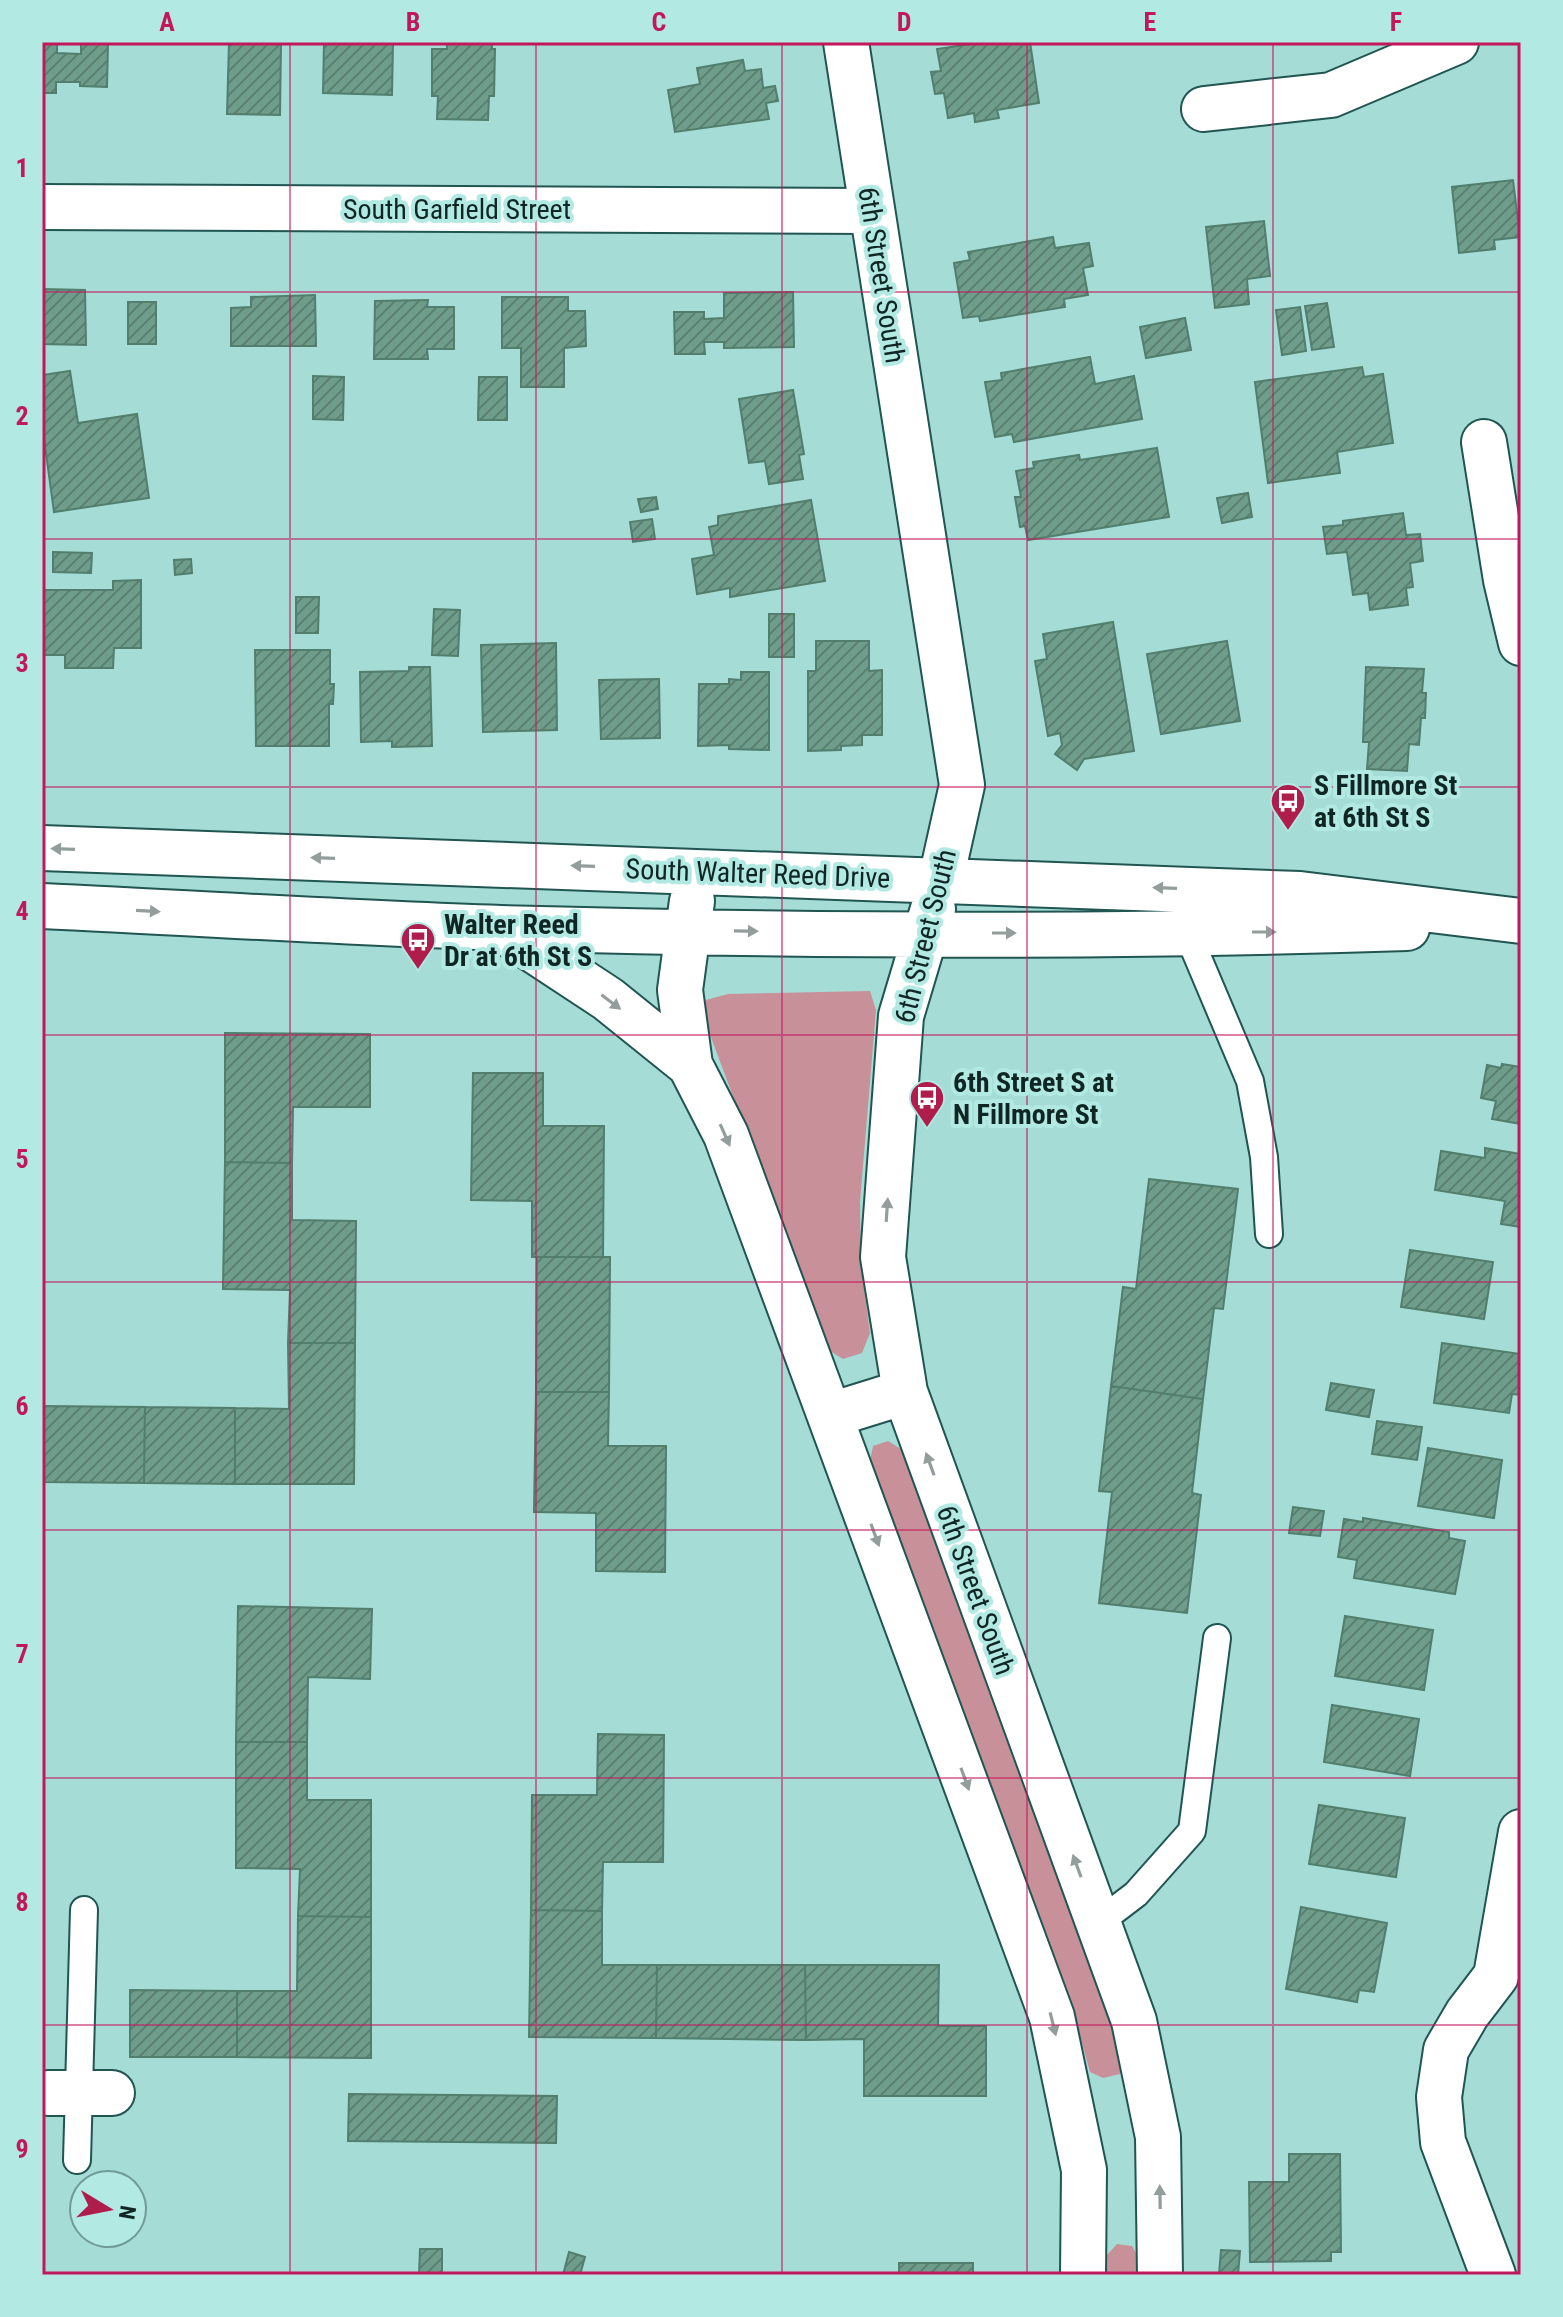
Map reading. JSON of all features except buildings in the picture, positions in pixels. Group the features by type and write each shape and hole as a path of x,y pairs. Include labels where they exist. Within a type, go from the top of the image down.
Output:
{"street":[{"name":"6th Street South","path":"846,42 962,785 941,879 901,1016 883,1257 905,1392 1134,2021 1158,2137 1160,2275"},
{"path":"1204,109 1331,95 1456,42"},
{"name":"South Garfield Street","path":"42,207 871,211"},
{"path":"1484,442 1506,580 1521,643"},
{"name":"South Walter Reed Drive","path":"42,848 1300,894 1521,923"},
{"path":"696,870 680,990 690,1065 726,1135 1052,2017 1084,2170 1083,2275"},
{"name":"South Walter Reed Drive","path":"42,906 500,928 926,934 1187,932 1521,923"},
{"path":"500,928 608,999 690,1065"},
{"path":"831,1415 905,1392"},
{"path":"1493,2275 1443,2142 1439,2097 1446,2050 1467,2014 1496,1976 1514,1922 1521,1832"}],"lane":[{"path":"1187,932 1250,1081 1264,1157 1269,1234"},
{"path":"1098,1923 1136,1894 1192,1831 1217,1638"},
{"path":"77,2160 84,1910"}],"shaded area":[{"path":"870,991 876,1010 860,1202 861,1266 870,1333 862,1353 843,1359 827,1349 702,1013 706,1000 728,994"},
{"path":"888,1441 904,1451 1092,1963 1124,2061 1120,2074 1103,2078 1090,2072 1044,1931 870,1461 873,1446"},
{"path":"1117,2244 1132,2246 1140,2260 1138,2275 1104,2275 1106,2256"}],"place":[{"name":"S Fillmore St at 6th St S","path":"1288,832"},
{"name":"Walter Reed Dr at 6th St S","path":"418,971"},
{"name":"6th Street S at N Fillmore St","path":"927,1129"}]}
